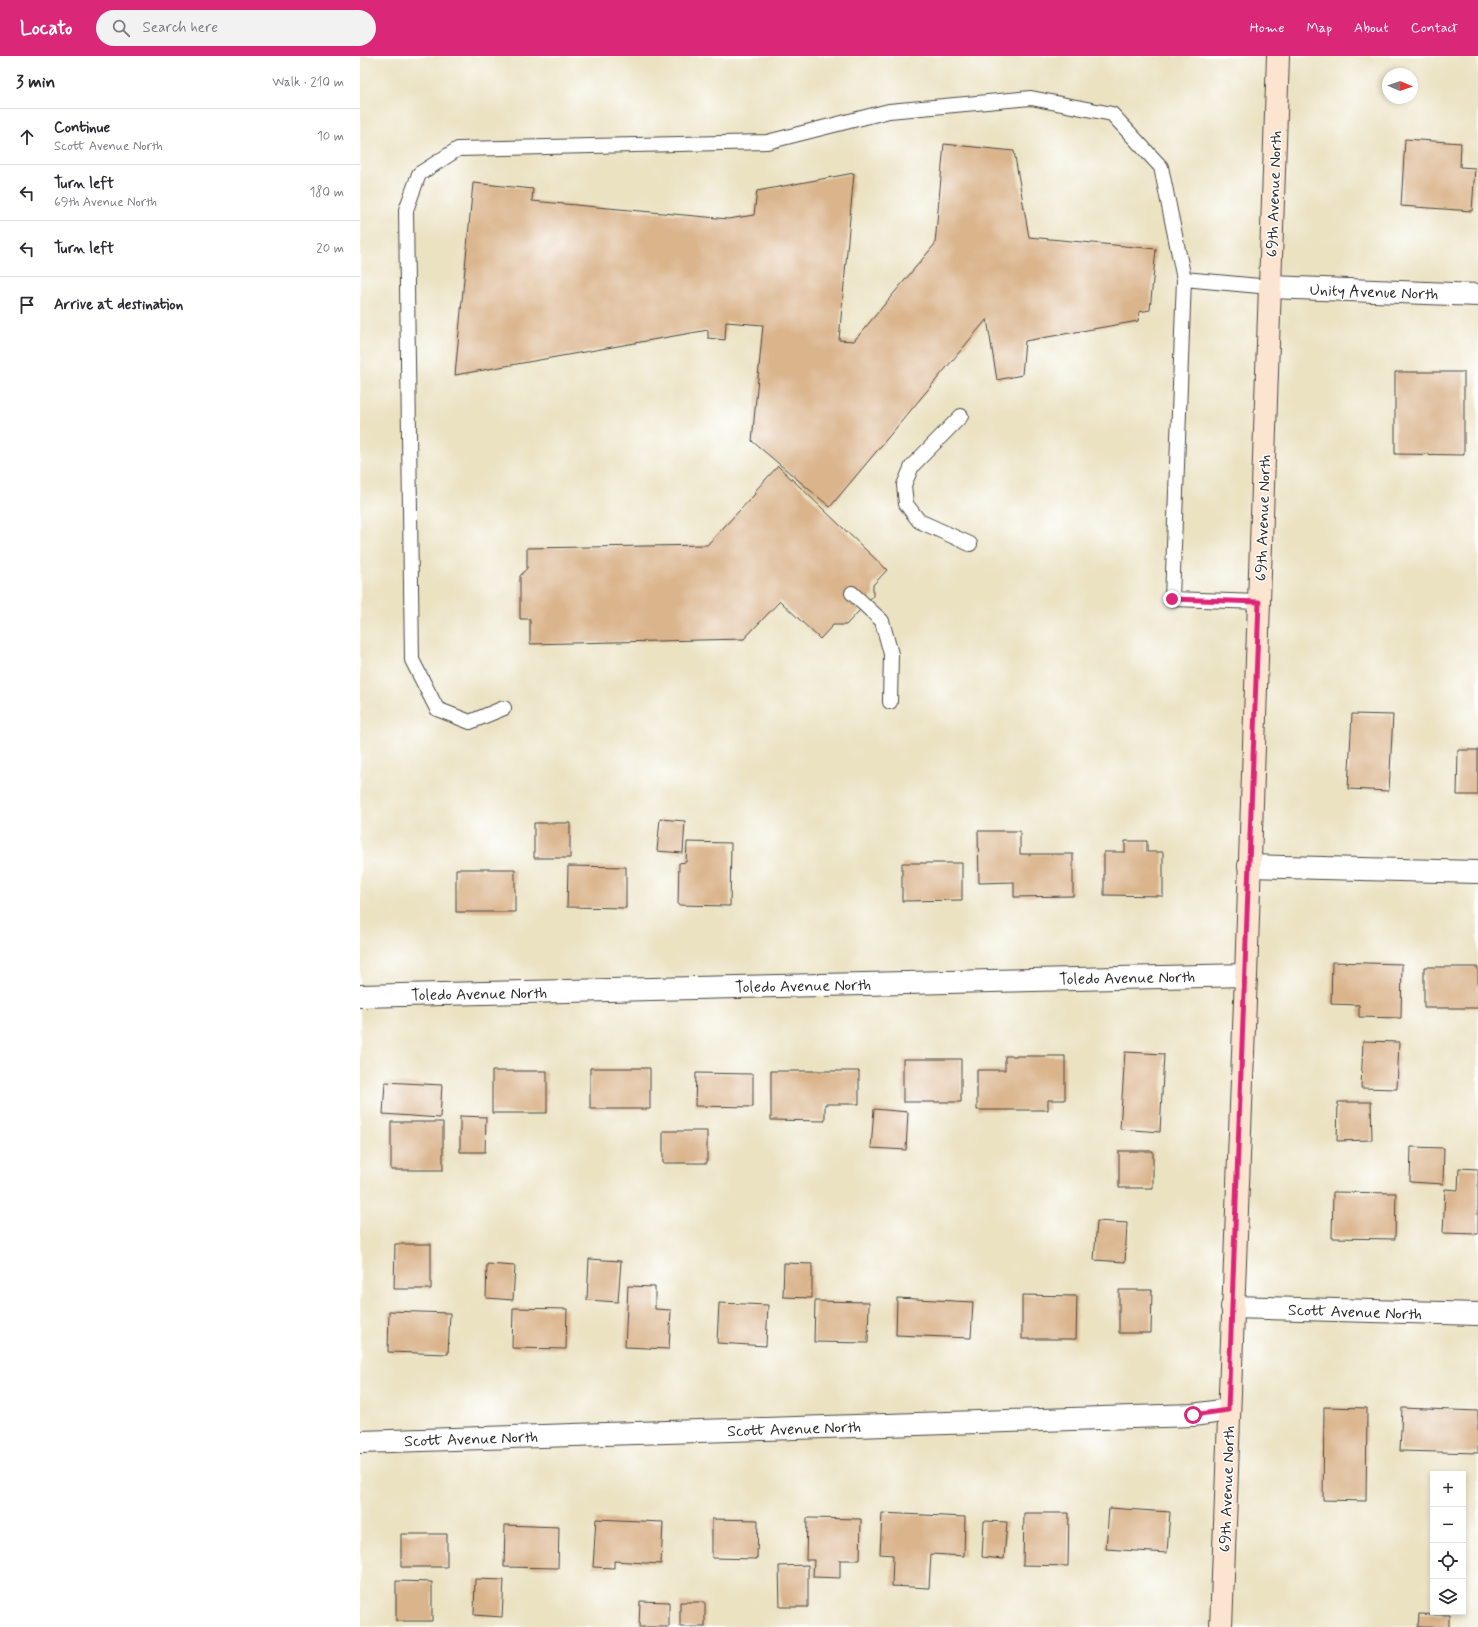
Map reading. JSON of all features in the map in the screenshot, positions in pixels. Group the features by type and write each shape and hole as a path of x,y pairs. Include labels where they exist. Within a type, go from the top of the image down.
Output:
{"street":[{"name":"69th Avenue North","path":"1221,1627 1228,1410 1246,975 1278,56"},
{"name":"Unity Avenue North","path":"1270,287 1478,295"},
{"path":"1249,866 1478,872"},
{"name":"Toledo Avenue North","path":"360,996 1246,975"},
{"name":"Scott Avenue North","path":"1232,1307 1478,1314"},
{"name":"Scott Avenue North","path":"360,1442 1185,1416 1228,1410"}],"lane":[{"path":"504,708 470,722 437,709 412,660 406,210 419,174 458,149 767,142 889,111 1031,98 1112,114 1161,167 1184,279 1172,599 1259,602"},
{"path":"1184,279 1270,287"},
{"path":"961,416 912,466 904,485 906,504 919,521 970,544"},
{"path":"852,593 882,621 891,654 890,702"}],"building":[{"path":"1405,139 1461,143 1460,167 1475,168 1472,211 1401,206"},
{"path":"944,144 1014,151 1029,237 1156,249 1150,310 1139,312 1138,321 1025,341 1022,375 997,380 987,319 830,507 752,441 763,325 726,322 725,340 708,338 708,330 455,375 473,183 533,189 532,201 728,219 754,215 757,191 854,173 839,340 854,341 935,244"},
{"path":"1395,372 1464,372 1464,455 1395,454"},
{"path":"778,466 887,570 873,585 873,596 846,625 833,625 820,639 780,601 744,639 530,644 530,619 520,619 520,576 527,568 527,548 707,545 755,494 755,491"},
{"path":"1352,714 1393,715 1389,791 1348,789"},
{"path":"1458,750 1478,750 1478,795 1457,795"},
{"path":"660,819 685,821 683,853 657,851"},
{"path":"534,823 570,823 570,858 534,858"},
{"path":"978,831 1020,831 1020,854 1073,854 1073,896 1014,897 1014,882 979,883"},
{"path":"1125,841 1147,841 1147,852 1163,852 1163,896 1104,895 1104,852 1125,852"},
{"path":"687,842 731,843 730,906 678,905 679,863 686,862"},
{"path":"902,863 962,863 962,900 902,901"},
{"path":"568,866 626,867 626,908 567,907"},
{"path":"456,869 515,869 515,912 456,912"},
{"path":"1332,962 1402,964 1401,1018 1359,1017 1359,1005 1331,1004"},
{"path":"1424,967 1478,967 1478,1008 1424,1008"},
{"path":"1363,1041 1399,1042 1397,1089 1361,1088"},
{"path":"1125,1052 1164,1054 1160,1132 1120,1129"},
{"path":"1005,1056 1065,1056 1065,1100 1048,1100 1048,1110 977,1110 977,1070 1005,1070"},
{"path":"903,1059 961,1059 961,1102 903,1102"},
{"path":"590,1068 650,1068 650,1109 590,1109"},
{"path":"492,1071 547,1071 547,1113 492,1113"},
{"path":"771,1071 859,1071 859,1104 825,1104 825,1121 771,1120"},
{"path":"696,1073 753,1074 753,1107 695,1106"},
{"path":"385,1082 442,1085 440,1118 383,1114"},
{"path":"1338,1102 1371,1102 1372,1140 1337,1141"},
{"path":"874,1109 908,1112 906,1150 871,1148"},
{"path":"460,1116 486,1117 485,1152 460,1152"},
{"path":"391,1122 443,1122 443,1170 391,1170"},
{"path":"663,1131 707,1131 707,1163 663,1163"},
{"path":"1411,1147 1444,1148 1443,1184 1410,1182"},
{"path":"1119,1151 1153,1151 1153,1188 1119,1188"},
{"path":"1459,1168 1478,1169 1478,1234 1443,1233 1445,1189 1458,1190"},
{"path":"1333,1192 1396,1193 1395,1239 1332,1238"},
{"path":"1097,1221 1127,1223 1125,1262 1094,1260"},
{"path":"395,1244 431,1244 431,1289 394,1289"},
{"path":"589,1259 621,1261 618,1302 587,1300"},
{"path":"784,1263 812,1264 812,1298 783,1297"},
{"path":"487,1264 515,1266 513,1300 486,1298"},
{"path":"628,1286 655,1287 655,1309 671,1310 669,1349 625,1347"},
{"path":"1119,1290 1152,1290 1151,1333 1119,1333"},
{"path":"1022,1295 1077,1296 1076,1339 1022,1339"},
{"path":"897,1298 973,1302 971,1338 896,1335"},
{"path":"815,1301 869,1302 868,1343 814,1342"},
{"path":"719,1303 768,1305 766,1346 717,1343"},
{"path":"513,1308 567,1309 566,1349 512,1348"},
{"path":"389,1311 450,1313 448,1354 388,1352"},
{"path":"1324,1407 1367,1408 1366,1501 1323,1500"},
{"path":"1402,1408 1478,1411 1478,1453 1400,1451"},
{"path":"1109,1508 1170,1512 1167,1553 1106,1549"},
{"path":"882,1513 965,1517 964,1556 931,1554 929,1588 892,1586 893,1555 880,1554"},
{"path":"1024,1513 1069,1513 1068,1566 1023,1565"},
{"path":"807,1518 861,1519 860,1560 840,1560 840,1578 813,1577 814,1560 806,1560"},
{"path":"596,1519 663,1522 661,1564 614,1561 614,1568 593,1567"},
{"path":"712,1519 758,1520 757,1559 712,1558"},
{"path":"984,1521 1007,1522 1004,1559 982,1557"},
{"path":"505,1525 559,1527 558,1568 504,1567"},
{"path":"401,1534 447,1534 447,1567 401,1567"},
{"path":"808,1565 808,1607 780,1607 779,1566"},
{"path":"475,1579 504,1580 502,1617 474,1615"},
{"path":"396,1581 432,1582 432,1621 396,1621"},
{"path":"640,1601 669,1602 669,1627 639,1627"},
{"path":"680,1602 705,1602 705,1627 680,1627"},
{"path":"1419,1614 1449,1615 1449,1627 1418,1627"}],"route":[{"path":"1172,599 1259,602 1246,975 1228,1410 1193,1415"}]}
